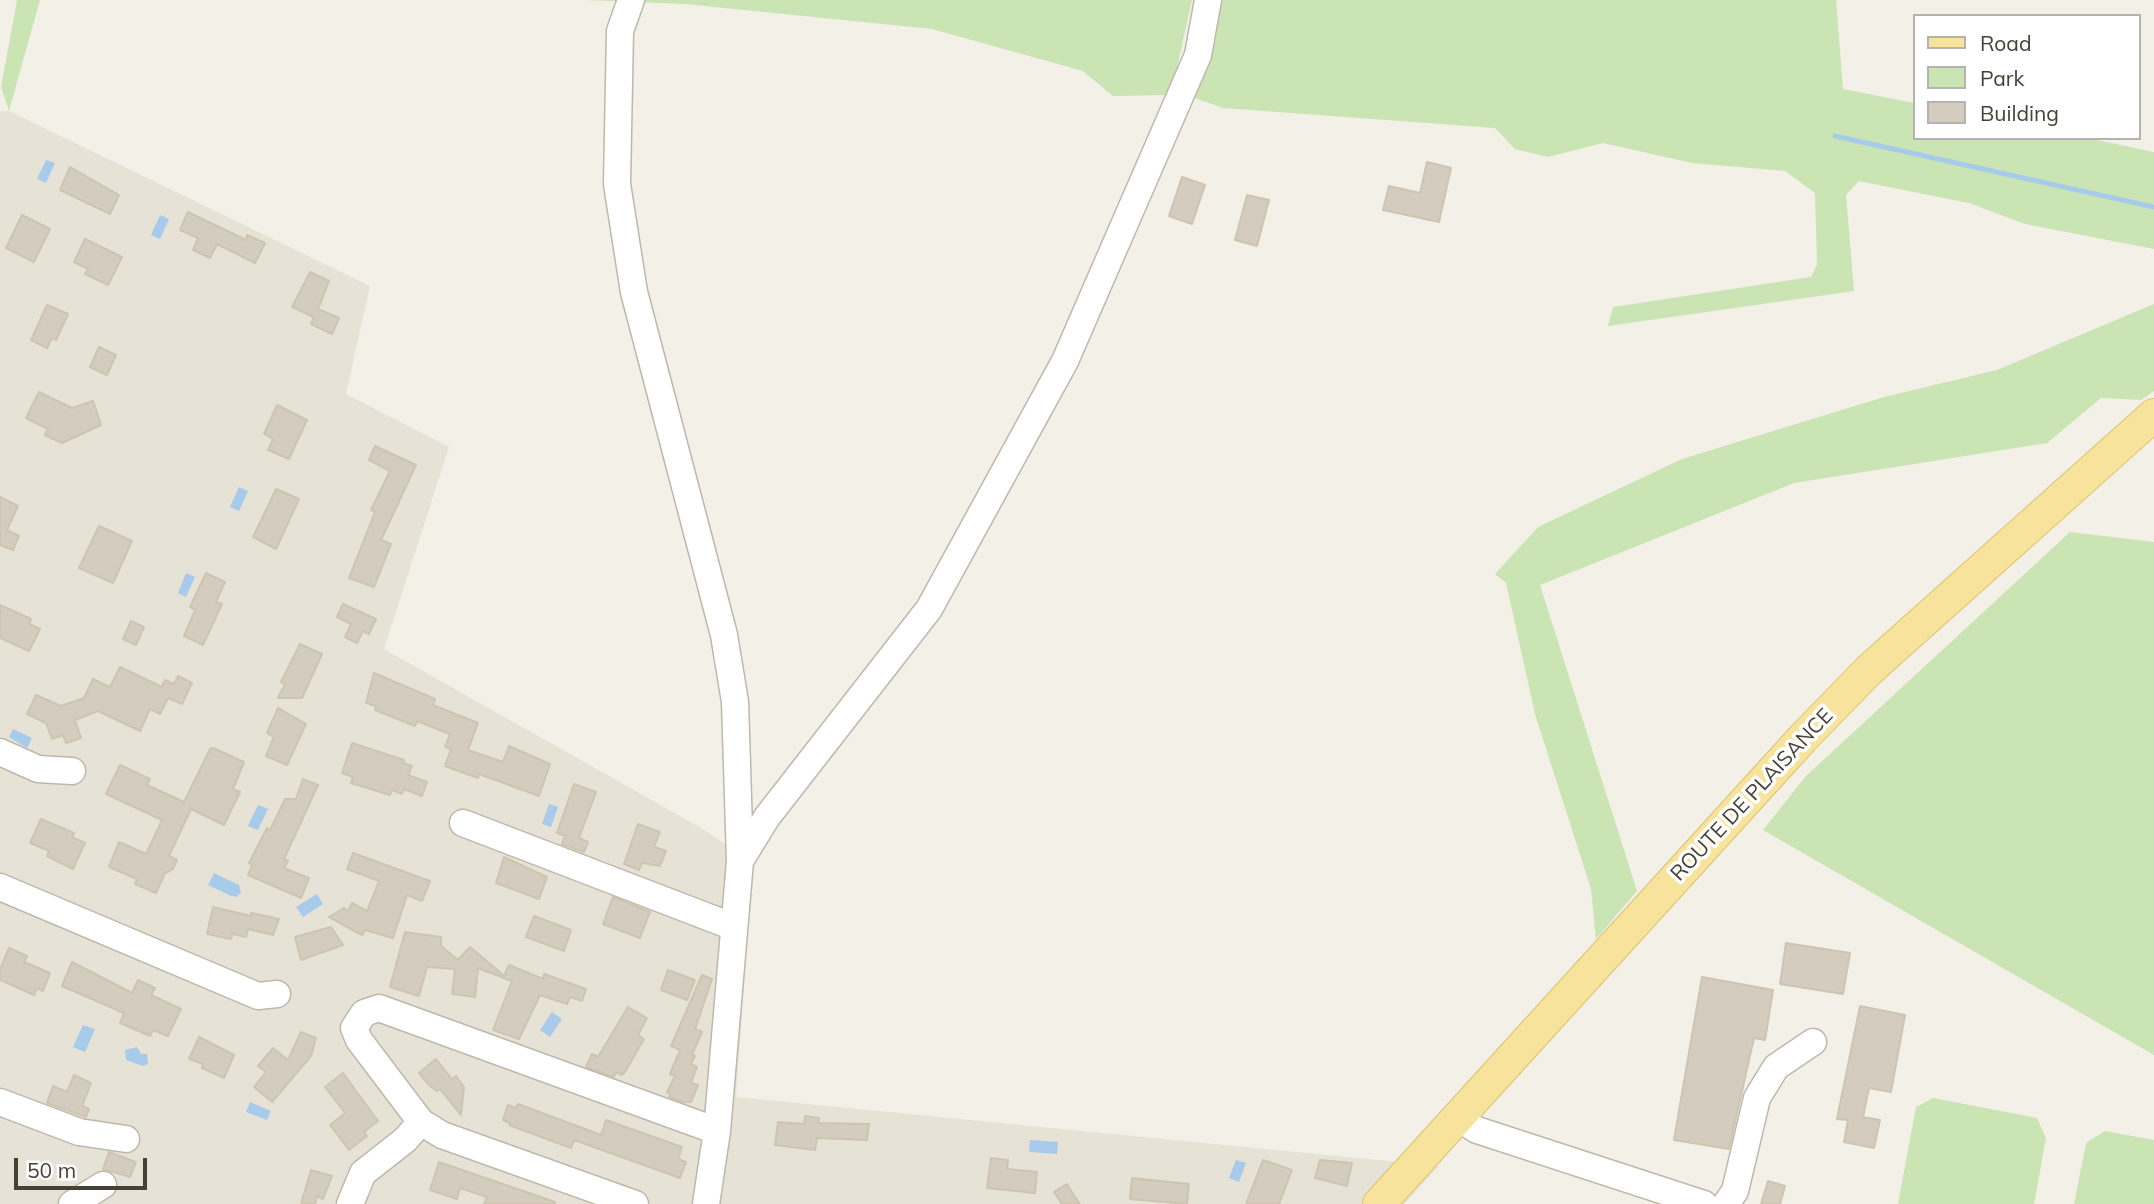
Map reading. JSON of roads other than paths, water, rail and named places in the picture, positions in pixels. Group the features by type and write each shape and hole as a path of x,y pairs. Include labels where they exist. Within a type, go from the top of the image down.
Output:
{"main road":[{"name":"ROUTE DE PLAISANCE","path":"1379,1204 1802,738 1869,670 2154,415"}],"street":[{"path":"631,0 620,31 617,184 634,292 724,635 735,702 740,861 717,1130 706,1204"},
{"path":"740,861 767,817 929,609 1059,372 1198,55 1208,0"},
{"path":"0,752 38,769 72,771"},
{"path":"463,823 734,927"},
{"path":"0,887 258,996 277,994"},
{"path":"635,1204 442,1135 421,1122 359,1040 354,1028 364,1013 379,1008 717,1130"},
{"path":"1726,1204 1735,1191 1756,1098 1776,1067 1813,1042"},
{"path":"0,1102 79,1132 126,1139"},
{"path":"1457,1116 1477,1130 1704,1204"},
{"path":"350,1204 363,1173 405,1140 421,1122"},
{"path":"72,1204 103,1185"}],"water":[{"path":"46,160 55,163 46,183 37,179"},
{"path":"160,215 169,219 160,239 151,235"},
{"path":"239,487 248,491 239,511 230,507"},
{"path":"186,573 195,577 186,597 178,593"},
{"path":"13,729 32,738 27,748 9,737"},
{"path":"549,804 558,807 551,827 542,824"},
{"path":"258,805 268,809 258,830 248,826"},
{"path":"214,873 239,885 241,892 237,897 208,885"},
{"path":"317,894 323,904 303,917 296,907"},
{"path":"552,1012 562,1019 550,1037 540,1030"},
{"path":"83,1025 95,1029 85,1052 73,1047"},
{"path":"137,1047 141,1054 147,1054 148,1064 143,1066 126,1060 125,1050"},
{"path":"250,1102 271,1111 267,1120 246,1112"},
{"path":"1030,1140 1058,1142 1057,1154 1029,1152"},
{"path":"1236,1160 1246,1163 1239,1182 1229,1178"}],"waterway":[{"path":"1835,136 2154,207"}]}
